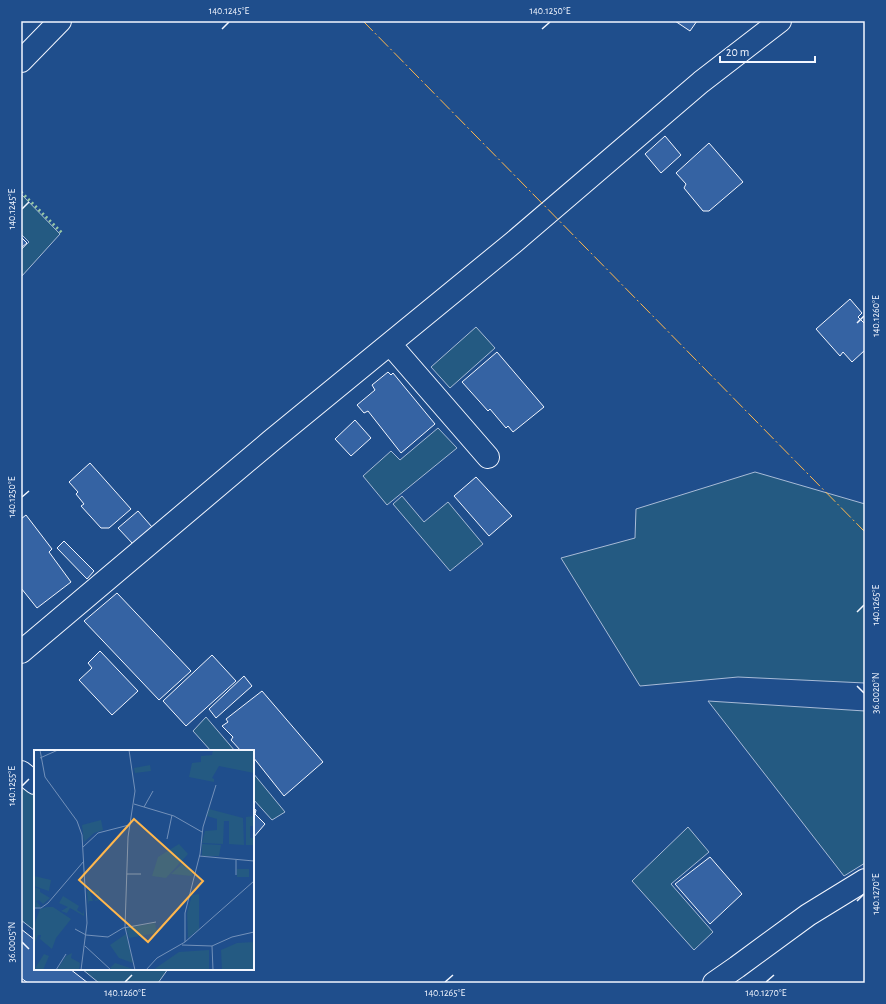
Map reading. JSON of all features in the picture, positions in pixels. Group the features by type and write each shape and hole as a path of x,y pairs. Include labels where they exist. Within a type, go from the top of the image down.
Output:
{"street":[{"path":"21,60 60,21"},
{"path":"21,652 265,446 514,242 701,82 780,21"},
{"path":"390,344 488,457"},
{"path":"21,772 34,782"},
{"path":"714,983 808,915 865,880"}],"shaded area":[{"path":"21,194 60,234 21,277 21,250 29,242 21,234"},
{"path":"476,327 495,348 450,388 431,367"},
{"path":"438,428 457,448 387,505 363,476 391,451 400,460"},
{"path":"755,472 865,504 865,683 738,677 640,686 561,558 635,538 636,509"},
{"path":"402,496 424,522 448,502 483,544 450,571 393,504"},
{"path":"708,701 865,711 865,863 844,876"},
{"path":"206,717 234,750 210,750 193,731"},
{"path":"254,774 285,812 272,820 254,800"},
{"path":"21,783 34,794 34,930 21,920"},
{"path":"688,827 709,852 671,884 713,932 694,950 632,881"},
{"path":"83,970 167,970 158,983 99,983"}],"building":[{"path":"675,21 697,21 690,31"},
{"path":"665,136 681,155 661,173 645,154"},
{"path":"709,143 743,182 709,211 703,211 684,188 686,184 676,173"},
{"path":"21,237 27,243 21,248"},
{"path":"850,299 862,313 858,317 865,324 865,350 852,362 843,352 840,356 816,329"},
{"path":"497,352 544,407 513,432 508,426 506,428 490,409 488,411 462,382"},
{"path":"388,372 391,375 393,373 435,424 401,453 368,411 364,413 357,405 375,390 372,385"},
{"path":"355,420 371,438 351,456 335,439"},
{"path":"90,463 131,509 109,528 101,528 81,506 84,504 76,494 78,492 69,482"},
{"path":"476,477 512,516 489,536 454,496"},
{"path":"138,511 152,527 133,544 118,528"},
{"path":"26,515 52,549 49,552 71,582 37,608 21,588 21,519"},
{"path":"64,541 94,571 87,579 57,548"},
{"path":"117,593 191,671 159,700 84,621"},
{"path":"100,651 138,691 112,715 79,680 92,668 88,663"},
{"path":"212,655 236,681 186,726 163,701"},
{"path":"244,676 252,686 216,718 209,709"},
{"path":"262,691 323,762 284,796 254,758 254,750 240,750 231,740 233,737 222,726 228,722 226,719"},
{"path":"254,809 256,810 255,814 265,824 254,837"},
{"path":"710,857 742,894 710,924 675,884"},
{"path":"21,929 34,939 34,970 71,970 88,983 28,983 21,978"}],"hedge":[{"path":"21,192 63,234"}],"power":[{"path":"363,21 865,532"}]}
